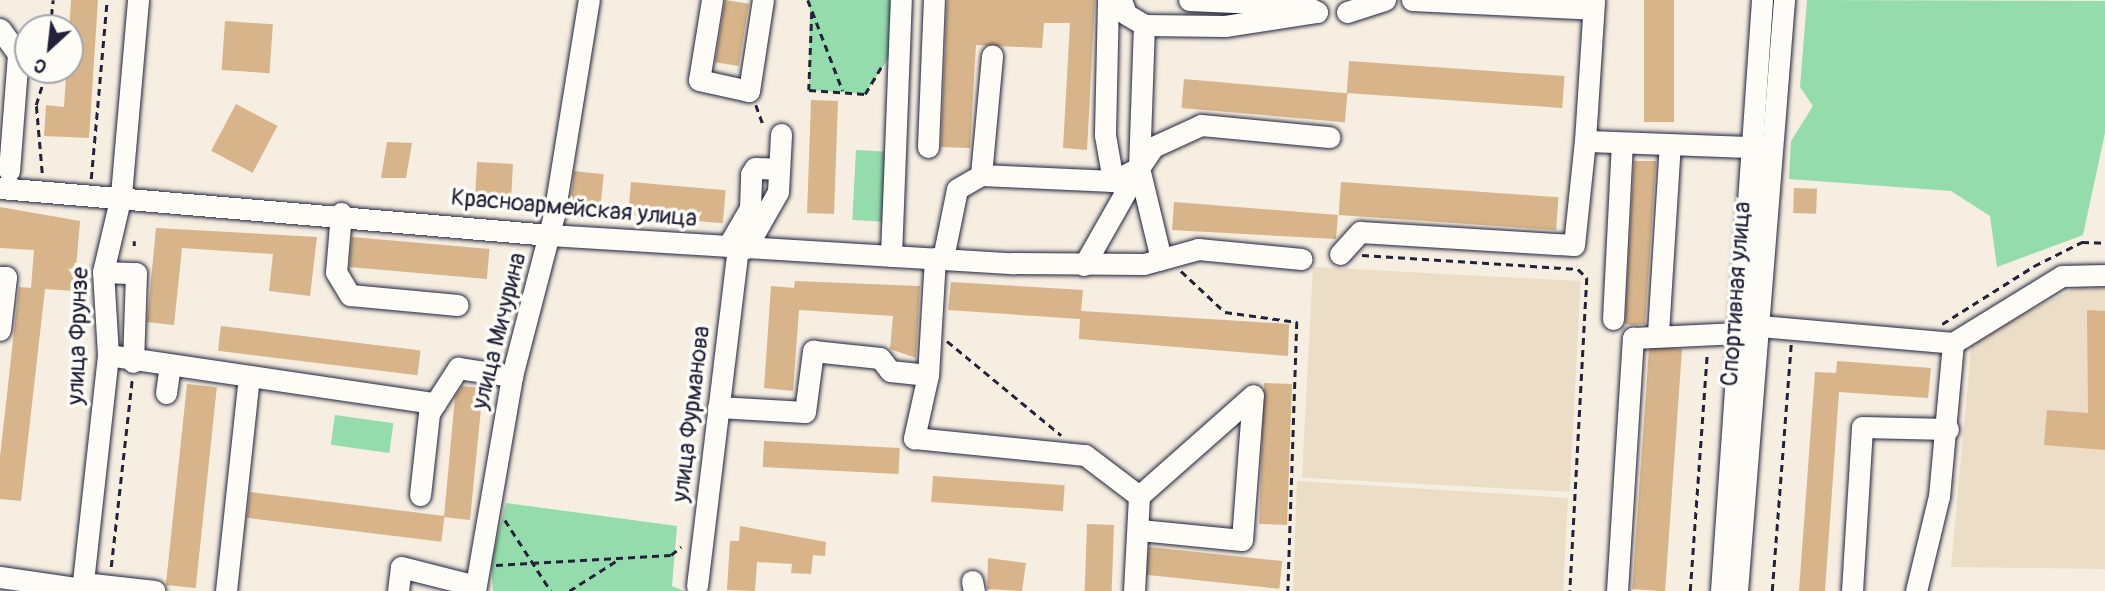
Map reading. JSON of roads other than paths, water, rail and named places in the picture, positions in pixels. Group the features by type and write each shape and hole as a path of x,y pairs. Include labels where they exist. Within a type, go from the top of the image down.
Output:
{"street":[{"name":"улица Фрунзе","path":"83,588 108,355 103,272 121,195 138,0"},
{"name":"улица Мичурина","path":"476,581 512,376 550,235 589,0"},
{"path":"712,0 699,80 749,91 763,0"},
{"path":"891,256 901,0"},
{"path":"928,147 934,0"},
{"path":"1108,0 1105,135 1113,181"},
{"path":"1121,0 1126,13 1144,24 1225,26 1317,12 1304,5 1189,0"},
{"path":"1347,12 1385,0"},
{"path":"1340,254 1360,232 1574,245 1585,141 1593,4 1412,0"},
{"name":"Спортивная улица","path":"1721,591 1762,0"},
{"name":"Спортивная улица","path":"1737,591 1784,0"},
{"path":"1144,24 1139,168 1152,261"},
{"path":"0,29 18,54 5,179"},
{"path":"981,175 992,56"},
{"path":"1084,265 1153,147 1200,125 1329,137"},
{"path":"737,247 750,208 751,174 755,168 779,169 780,140"},
{"path":"1585,141 1751,148"},
{"path":"1613,319 1622,143"},
{"path":"1658,332 1670,144"},
{"path":"1139,168 1113,181 981,175 957,189 939,258 928,375 914,438 1085,454 1139,496"},
{"name":"Красноармейская улица","path":"5,179 121,195 341,213 550,235 737,247 1084,265 1152,261 1198,249 1302,259"},
{"path":"341,213 336,272 350,295 458,305"},
{"name":"улица Фурманова","path":"697,586 737,247"},
{"path":"103,272 136,273 134,362"},
{"path":"1760,326 1954,343 2062,276 2105,275"},
{"path":"0,276 6,277 0,330"},
{"path":"1617,591 1633,338 1658,332 1739,332"},
{"path":"1916,591 1948,429 1954,343"},
{"path":"718,407 805,412 813,351 880,358 890,371 928,375"},
{"path":"108,355 134,362 435,403"},
{"path":"166,393 170,365"},
{"path":"420,495 435,403 458,368 512,376"},
{"path":"226,591 249,376"},
{"path":"1139,496 1253,395 1242,540 1140,530"},
{"path":"1852,591 1862,427 1948,429"},
{"path":"1134,591 1140,530 1139,496"},
{"path":"398,591 401,566 476,581"},
{"path":"0,577 83,588 109,585 155,591"}]}
